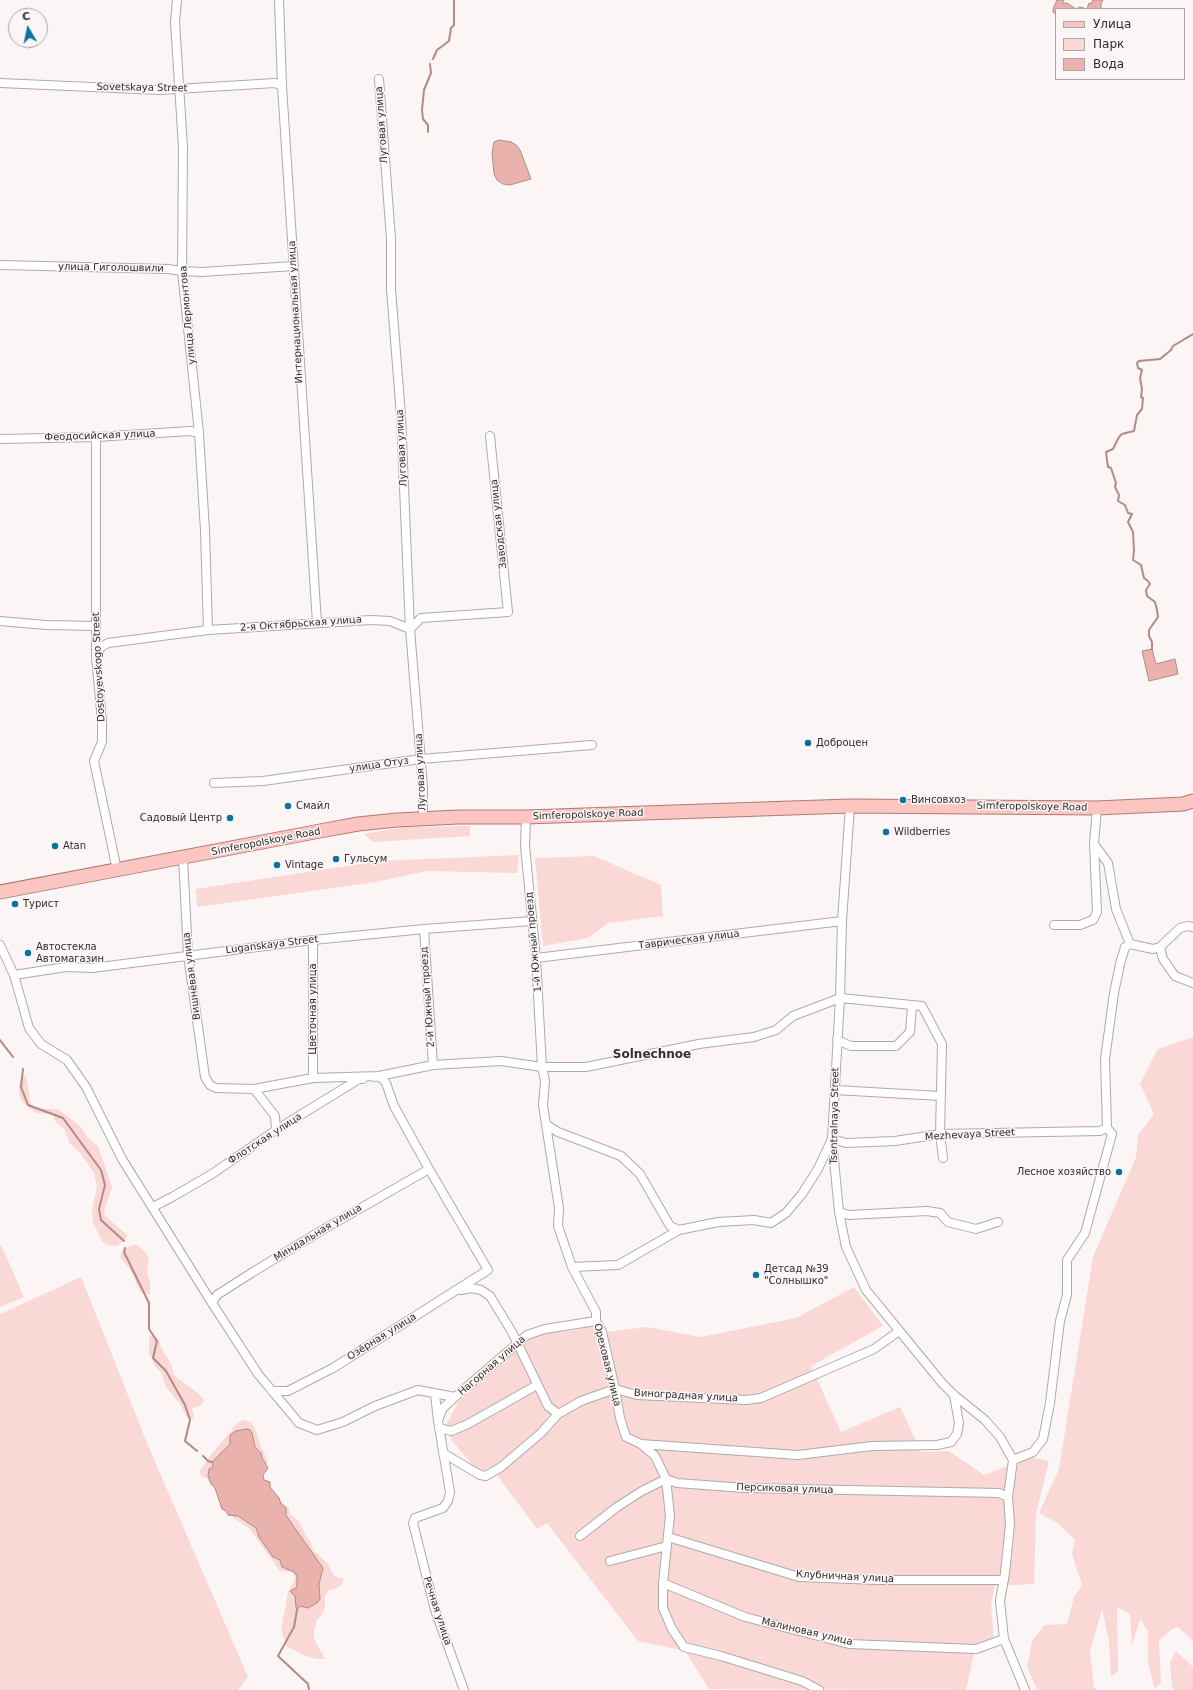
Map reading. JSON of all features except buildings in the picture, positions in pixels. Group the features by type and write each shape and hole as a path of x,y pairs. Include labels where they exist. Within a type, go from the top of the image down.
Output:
{"main road":[{"name":"Simferopolskoye Road","path":"0,892 358,824 423,818 526,817 850,806 1097,808 1188,803"}],"street":[{"name":"улица Лермонтова","path":"177,0 175,22 183,147 182,271 199,434 205,531 208,630"},
{"name":"Интернациональная улица","path":"279,0 282,86 317,623"},
{"name":"Луговая улица","path":"378,78 390,240 391,289 401,416 410,629 423,787 423,818"},
{"name":"Sovetskaya Street","path":"0,83 180,90 275,83 282,86"},
{"name":"улица Гиголошвили","path":"0,265 168,269 202,272 294,266"},
{"name":"Феодосийская улица","path":"0,439 190,431 199,434"},
{"name":"Dostoyevskogo Street","path":"96,436 96,657 102,721 102,742 94,761 117,870"},
{"name":"Заводская улица","path":"410,629 421,618 508,612 490,436"},
{"name":"2-я Октябрьская улица","path":"96,657 100,647 108,643 208,630 371,620 390,621 410,629"},
{"path":"0,621 46,625 96,626"},
{"name":"улица Отуз","path":"214,783 263,781 421,759 592,745"},
{"name":"Tsentralnaya Street","path":"850,806 842,921 840,998 832,1139 838,1212 846,1247 866,1290 954,1395 985,1420 1000,1437 1013,1460"},
{"path":"1054,925 1080,925 1093,920 1097,912 1094,878 1094,844 1097,808"},
{"name":"1-й Южный проезд","path":"526,817 525,846 536,958 542,1067"},
{"path":"1094,844 1108,863 1116,909 1130,944"},
{"name":"Вишнёвая улица","path":"183,858 188,955 205,1076 210,1085 216,1088 254,1089"},
{"name":"Luganskaya Street","path":"14,975 66,967 92,968 313,940 424,929 532,921"},
{"name":"Таврическая улица","path":"536,958 842,921"},
{"path":"1130,944 1153,949 1160,947 1180,928 1188,926 1193,927"},
{"name":"2-й Южный проезд","path":"424,929 433,1066"},
{"name":"Цветочная улица","path":"313,940 313,1078"},
{"path":"1025,1690 1004,1639 1000,1601 1004,1580 1010,1524 1008,1497 1013,1460 1032,1452 1043,1439 1050,1403 1060,1321 1067,1295 1067,1260 1085,1233 1112,1134 1107,1128 1105,1059 1114,993 1120,964 1126,947 1130,944"},
{"path":"0,945 14,975 29,1028 41,1044 67,1060 86,1087 122,1159 212,1303 258,1374 272,1391"},
{"path":"1160,947 1163,959 1175,976 1193,983"},
{"path":"276,1130 275,1116 254,1089 313,1078 379,1076 433,1066 501,1061 542,1067 586,1067 699,1044 754,1037 776,1030 793,1016 840,998 922,1006 942,1044 940,1134 943,1158"},
{"path":"837,1040 851,1046 896,1046 910,1032 912,1006"},
{"name":"Ореховая улица","path":"542,1067 545,1081 543,1105 559,1208 558,1226 572,1267 596,1312 596,1321 602,1332 620,1418 626,1437 641,1444 655,1456 666,1479 670,1516 663,1583 663,1608 672,1629 684,1647 721,1656 802,1681 819,1690"},
{"path":"379,1076 386,1083 394,1106 429,1169"},
{"name":"Флотская улица","path":"153,1207 212,1174 276,1130 359,1079 379,1076"},
{"path":"835,1090 941,1096"},
{"path":"547,1125 558,1132 621,1156 640,1174 670,1226 678,1230"},
{"name":"Mezhevaya Street","path":"832,1139 846,1143 895,1141 940,1134 1100,1131 1107,1128"},
{"path":"572,1267 618,1265 678,1230 718,1222 754,1220 771,1222 786,1213 802,1194 818,1169 832,1139"},
{"name":"Озёрная улица","path":"272,1391 288,1391 333,1368 488,1270 429,1169"},
{"name":"Миндальная улица","path":"212,1303 217,1295 253,1272 429,1169"},
{"path":"838,1212 849,1215 927,1211 940,1213 948,1222 976,1229 998,1222"},
{"path":"458,1290 471,1288 481,1290 490,1296 517,1343 548,1406 558,1414"},
{"name":"Нагорная улица","path":"272,1391 299,1423 317,1430 343,1422 375,1406 418,1390 455,1397 527,1335 545,1329 596,1321"},
{"name":"Виноградная улица","path":"615,1389 637,1395 746,1400 761,1398 874,1349 899,1331"},
{"path":"438,1424 452,1431 468,1424 537,1385"},
{"path":"435,1394 443,1453 480,1475 486,1476 501,1466 541,1433 558,1414 581,1401 615,1389"},
{"path":"641,1444 798,1455 872,1446 937,1445 950,1442 958,1434 959,1423 954,1395"},
{"path":"438,1424 443,1408 455,1397"},
{"name":"Речная улица","path":"443,1453 450,1492 448,1501 443,1508 415,1518 413,1523 435,1610 464,1690"},
{"path":"580,1536 617,1507 642,1491 666,1479"},
{"name":"Персиковая улица","path":"666,1479 677,1483 745,1488 924,1493 999,1493 1008,1497"},
{"name":"Клубничная улица","path":"668,1537 799,1577 877,1580 1004,1580"},
{"path":"610,1561 667,1546"},
{"name":"Малиновая улица","path":"663,1583 745,1617 849,1644 976,1649 1004,1639"}],"green space":[{"path":"470,826 470,836 373,842 364,834 404,827"},
{"path":"519,855 517,873 426,871 376,882 197,907 196,889 380,861"},
{"path":"594,856 661,885 663,916 608,923 588,938 543,946 535,858"},
{"path":"1193,1037 1193,1641 1178,1627 1172,1629 1159,1641 1161,1682 1155,1689 1148,1663 1148,1631 1140,1619 1132,1646 1130,1614 1117,1607 1118,1671 1111,1677 1109,1641 1102,1609 1090,1652 1094,1687 1097,1690 1040,1690 1037,1689 1027,1667 1032,1641 1045,1625 1067,1624 1074,1597 1082,1585 1072,1554 1075,1540 1058,1523 1039,1513 1059,1469 1093,1257 1136,1157 1138,1135 1154,1114 1140,1084 1158,1049"},
{"path":"22,1076 26,1077 31,1105 37,1109 57,1109 62,1112 81,1127 88,1138 98,1146 112,1187 104,1215 127,1235 126,1239 117,1246 108,1245 102,1241 93,1223 92,1210 97,1187 94,1173 81,1154 69,1142 65,1130 55,1121 53,1114 36,1113 23,1103 19,1094 19,1085"},
{"path":"1,1245 24,1297 0,1307 0,1246"},
{"path":"132,1245 137,1245 149,1258 147,1273 150,1283 150,1294 143,1294 138,1288 132,1273 120,1257 123,1250"},
{"path":"81,1277 147,1443 248,1677 238,1690 0,1690 0,1314"},
{"path":"854,1287 883,1326 811,1366 841,1432 900,1407 921,1452 949,1451 984,1475 1032,1457 1049,1461 1036,1514 1034,1584 995,1586 991,1604 994,1642 976,1645 966,1690 709,1689 685,1651 638,1641 547,1523 537,1529 491,1467 480,1473 452,1441 446,1425 459,1401 522,1342 543,1332 572,1331 590,1326 597,1333 647,1327 701,1337 796,1318"},
{"path":"154,1335 159,1340 161,1347 171,1364 174,1375 199,1394 205,1401 200,1406 192,1408 194,1416 192,1420 186,1416 181,1405 166,1387 161,1373 155,1366 149,1353 149,1337"},
{"path":"243,1420 251,1422 254,1426 268,1462 265,1465 234,1433 229,1437 231,1443 208,1479 201,1476 200,1471 210,1456 235,1425"},
{"path":"281,1501 289,1508 290,1514 299,1521 311,1543 313,1550 327,1563 335,1577 343,1578 343,1584 334,1589 328,1590 325,1598 325,1606 322,1614 317,1620 314,1630 314,1639 325,1659 317,1659 306,1656 287,1647 281,1631 288,1592 295,1579 294,1575 292,1572 280,1571 249,1528 233,1518 233,1515 240,1515 255,1524 263,1538 275,1550 275,1556 283,1558 286,1565 299,1575 304,1586 297,1597 301,1602 309,1605 315,1600 317,1595 310,1592 308,1588 311,1581 312,1566 307,1556 310,1554 309,1549 295,1533 284,1509 278,1502"},
{"path":"1176,1651 1193,1667 1193,1690 1175,1690 1172,1687 1170,1662"}],"water":[{"path":"1057,0 1064,0 1062,3 1067,3 1074,8 1055,8 1055,13 1053,12"},
{"path":"1093,0 1103,0 1101,8 1087,8 1089,3 1091,4"},
{"path":"499,140 511,142 516,145 520,150 531,179 510,185 503,184 497,180 494,174 492,153 494,142"},
{"path":"1152,649 1156,664 1175,659 1178,674 1149,681 1142,651"},
{"path":"246,1429 250,1430 252,1433 255,1447 261,1453 262,1458 268,1468 263,1475 264,1480 270,1482 270,1487 279,1498 281,1504 286,1508 286,1515 323,1568 319,1584 320,1599 317,1603 308,1608 300,1606 297,1610 295,1596 290,1591 296,1588 297,1585 297,1576 294,1572 282,1567 280,1560 273,1557 259,1537 256,1528 238,1516 228,1515 226,1511 222,1509 215,1488 211,1484 208,1476 209,1469 213,1467 212,1462 230,1444 230,1435 236,1431"}],"waterway":[{"path":"433,59 437,50 449,41 451,28 454,25 454,0"},
{"path":"428,132 428,125 423,119 422,110 424,90 431,73 430,64"},
{"path":"1152,649 1149,630 1158,617 1157,610 1155,602 1147,596 1146,590 1150,584 1144,578 1141,565 1133,560 1133,532 1128,522 1132,514 1128,513 1125,505 1118,501 1119,495 1115,487 1116,483 1111,468 1108,467 1106,452 1113,449 1122,434 1134,431 1137,415 1142,409 1143,398 1141,397 1142,389 1140,378 1142,370 1138,368 1137,363 1139,361 1160,359 1171,350 1173,346 1193,334"},
{"path":"0,1040 13,1057"},
{"path":"23,1069 21,1087 28,1105 63,1118 101,1170 105,1185 99,1209 101,1220 124,1241"},
{"path":"125,1248 124,1252 149,1303 149,1329 157,1341 153,1358 166,1371 185,1405 190,1420 185,1441 197,1451"},
{"path":"203,1456 208,1461 212,1462"},
{"path":"297,1610 294,1627 278,1656 308,1684 309,1690"}],"place":[{"name":"Доброцен","path":"808,743"},
{"name":"Винсовхоз","path":"903,800"},
{"name":"Смайл","path":"288,806"},
{"name":"Садовый Центр","path":"230,818"},
{"name":"Wildberries","path":"886,832"},
{"name":"Atan","path":"55,846"},
{"name":"Гульсум","path":"336,859"},
{"name":"Vintage","path":"277,865"},
{"name":"Турист","path":"15,904"},
{"name":"Автостекла Автомагазин","path":"28,953"},
{"name":"Лесное хозяйство","path":"1119,1172"},
{"name":"Детсад №39 \"Солнышко\"","path":"756,1275"}],"district":[{"name":"Solnechnoe","path":"652,1055"}]}
